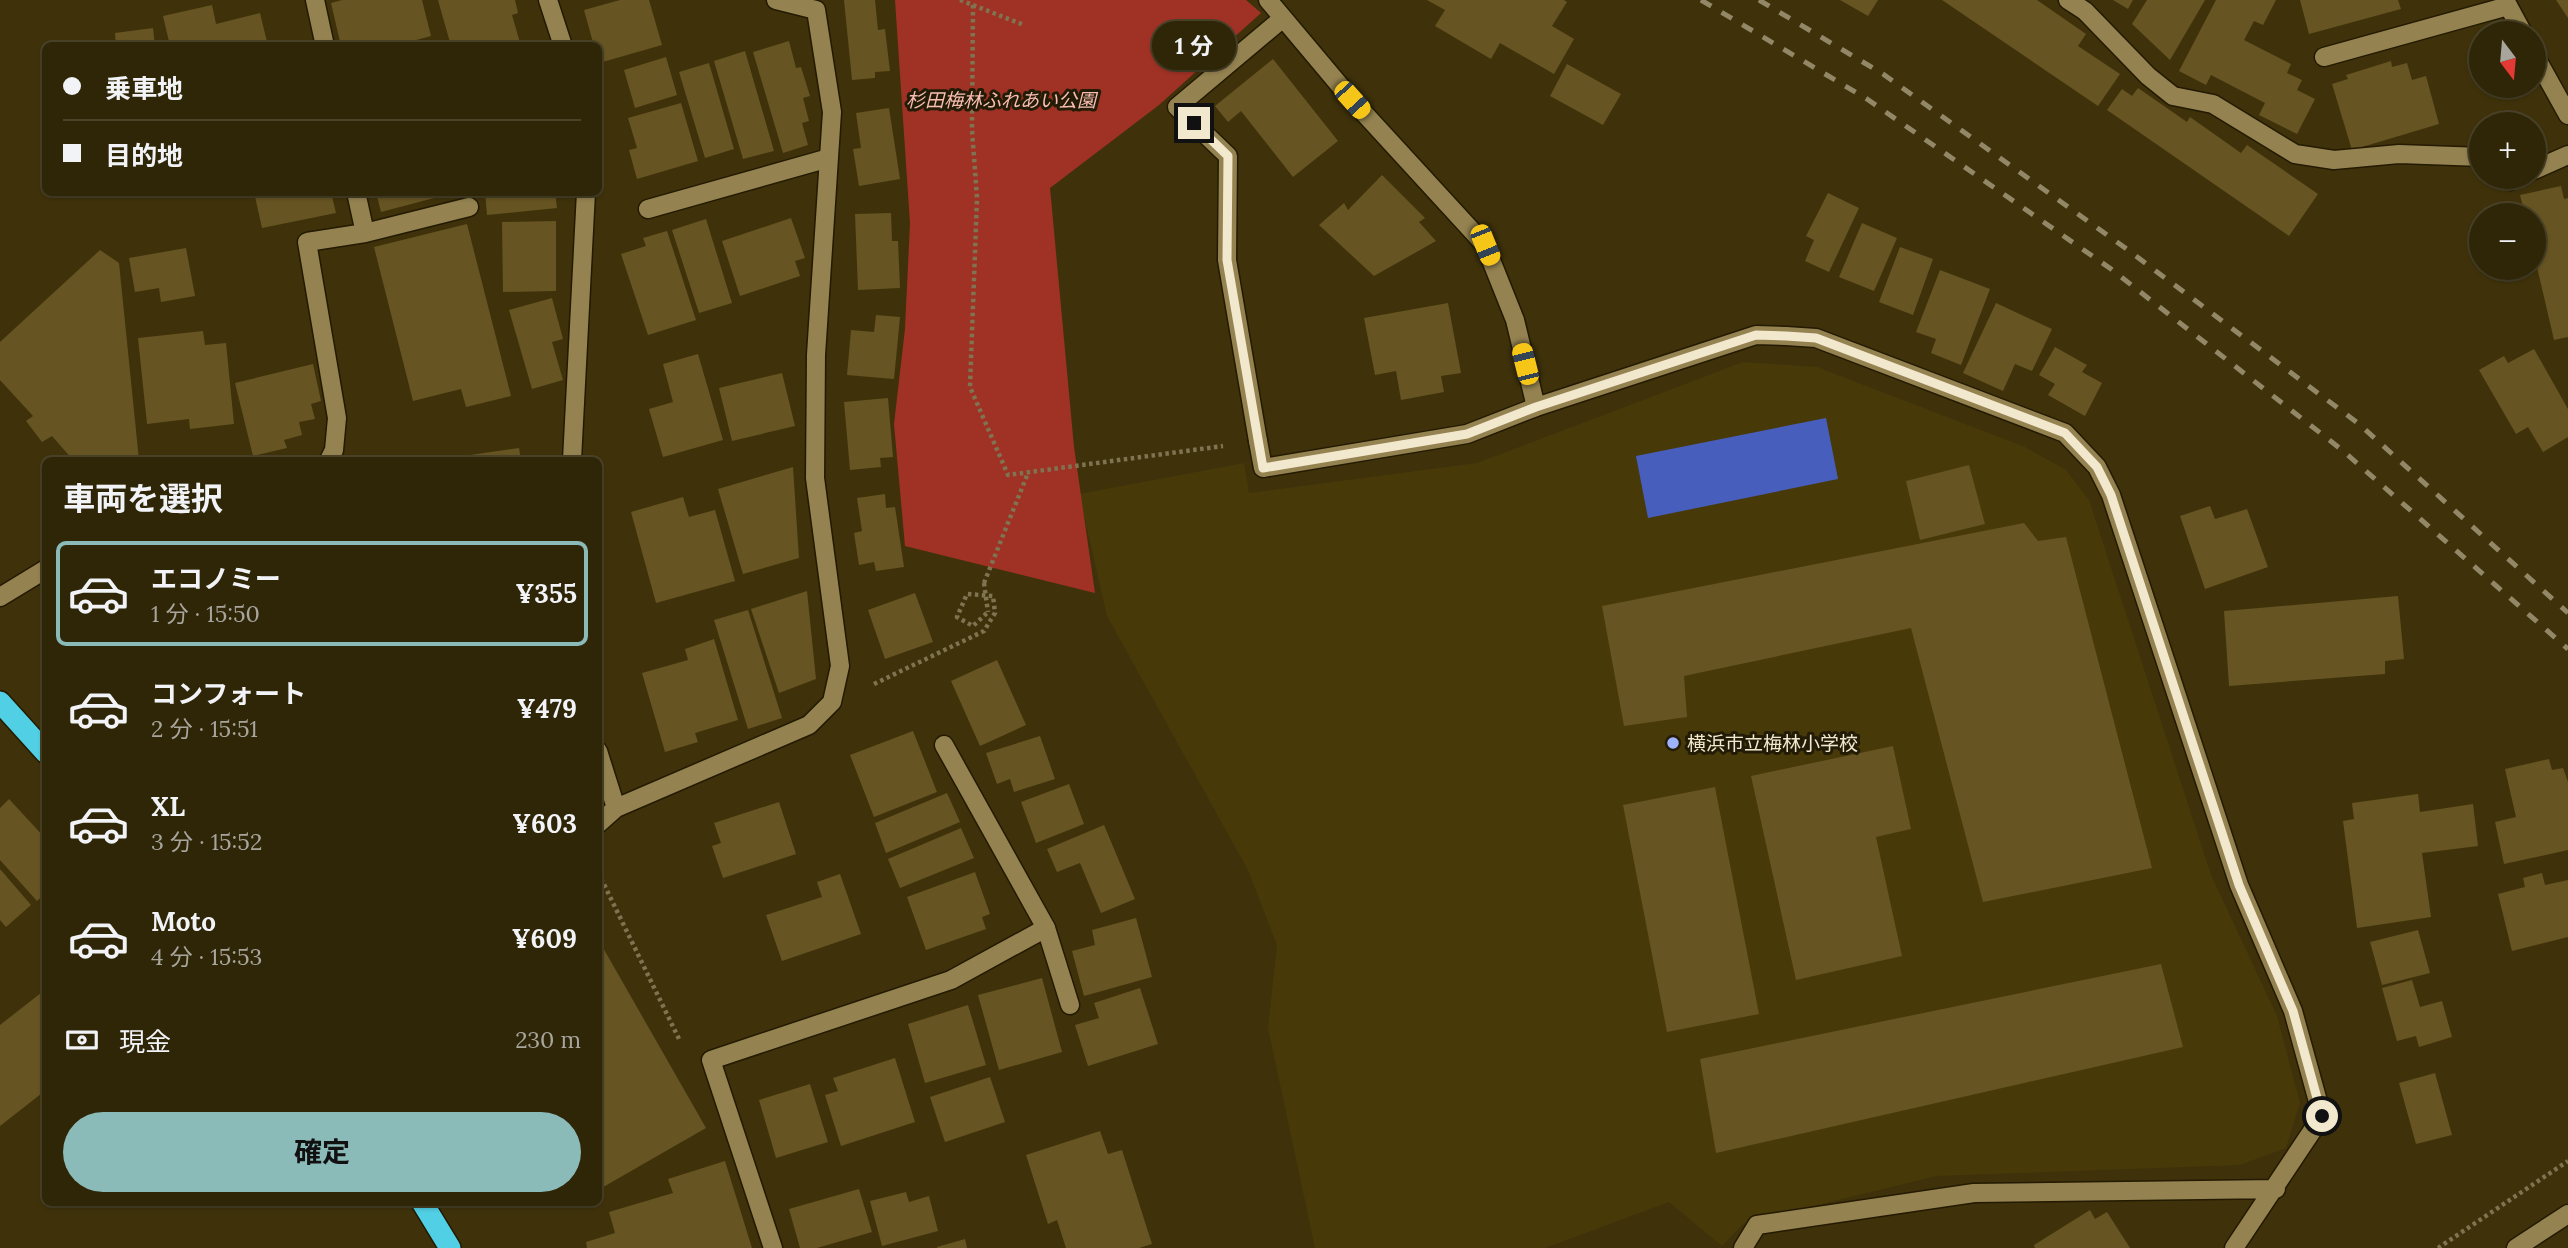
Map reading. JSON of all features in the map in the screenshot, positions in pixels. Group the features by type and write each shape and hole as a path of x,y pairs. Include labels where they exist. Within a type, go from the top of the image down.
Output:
{"highway":[{"path":"0,702 42,749"},
{"path":"424,1206 450,1248"}],"street":[{"path":"315,0 324,42"},
{"path":"548,0 562,42"},
{"path":"602,820 616,808 809,725 832,702 840,666 815,478 816,355 832,112 816,10 776,0"},
{"path":"1268,0 1352,100 1485,245 1514,320 1536,407"},
{"path":"2068,0 2085,11 2148,76 2173,96 2213,104 2295,154 2334,160 2399,154 2469,157"},
{"path":"2324,57 2506,3 2516,21"},
{"path":"1283,18 1177,107 1228,156 1227,260 1263,468 1467,434 1536,407 1756,335 1816,338 2065,433 2097,467 2111,495 2239,885 2293,1011 2322,1116 2276,1189 2234,1248"},
{"path":"2546,76 2568,115"},
{"path":"2546,165 2568,155"},
{"path":"648,209 829,158"},
{"path":"357,196 365,233"},
{"path":"572,457 586,196"},
{"path":"330,457 334,450 337,418 307,242 365,233 469,207"},
{"path":"0,597 42,571"},
{"path":"944,746 1046,928 1070,1005"},
{"path":"602,764 616,808"},
{"path":"773,1248 710,1060 951,980 1046,928"},
{"path":"1743,1248 1757,1225 1974,1193 2276,1189"},
{"path":"2520,1246 2568,1214"}],"path":[{"path":"960,0 1024,26"},
{"path":"973,5 972,130 978,198 970,387 1008,475 1258,441"},
{"path":"915,666 984,631 995,613 993,596 967,594 957,617 973,626 988,612 984,583 1028,473"},
{"path":"602,880 692,1066 710,1060"},
{"path":"2438,1248 2568,1161"}],"shaded area":[{"name":"横浜市立梅林小学校","path":"1743,362 1817,367 2025,447 2066,470 2089,500 2211,875 2277,1016 2300,1103 2286,1148 2240,1165 1936,1176 1744,1223 1722,1246 1669,1202 1545,1248 1315,1248 1268,1028 1277,945 1248,870 1107,616 1079,494 1244,463 1249,493 1477,463"}],"green space":[{"name":"杉田梅林ふれあい公園","path":"895,0 1246,0 1261,13 1159,105 1050,188 1074,447 1095,593 905,546 894,424 905,329 910,223"}],"water":[{"path":"1826,418 1838,479 1648,518 1636,456"}],"building":[{"path":"342,0 422,0 431,36 409,42 340,42 331,3"},
{"path":"438,0 515,0 518,13 512,15 520,42 450,42"},
{"path":"620,0 649,0 662,45 602,62 602,42 593,42 584,10"},
{"path":"844,0 875,0 878,30 885,29 890,71 875,72 875,78 852,80"},
{"path":"1427,0 1564,0 1567,2 1552,26 1574,39 1554,74 1500,43 1491,59 1435,26 1445,10"},
{"path":"1840,0 1878,0 1868,16"},
{"path":"1942,0 2037,0 2086,34 2078,46 2120,74 2098,106"},
{"path":"2113,0 2133,0 2128,9"},
{"path":"2147,0 2205,0 2170,60 2132,24"},
{"path":"2216,0 2276,0 2263,25 2254,21 2244,40 2291,64 2287,73 2302,80 2297,90 2315,99 2297,134 2259,115 2265,103 2211,75 2206,85 2179,71"},
{"path":"2300,0 2398,0 2401,9 2309,34"},
{"path":"2556,0 2568,0 2568,18"},
{"path":"212,5 216,24 260,13 267,42 169,42 163,16"},
{"path":"153,28 155,42 116,42 115,33"},
{"path":"789,41 796,68 801,67 810,96 803,98 809,121 802,123 808,145 783,153 753,52"},
{"path":"745,51 774,151 743,159 714,61"},
{"path":"666,57 677,95 635,108 624,70"},
{"path":"1273,59 1338,141 1293,177 1241,111 1228,122 1215,106"},
{"path":"2391,61 2392,67 2407,63 2412,80 2426,76 2439,124 2352,150 2332,84 2348,79 2346,75"},
{"path":"709,63 734,149 705,158 679,72"},
{"path":"1567,64 1621,94 1603,125 1550,96"},
{"path":"2138,88 2187,122 2190,117 2241,153 2247,145 2318,194 2289,236 2107,110 2122,89 2132,96"},
{"path":"681,103 698,161 637,179 629,150 637,148 628,118"},
{"path":"889,108 900,179 859,186 853,149 861,148 856,113"},
{"path":"1382,175 1425,218 1419,222 1436,241 1374,276 1319,225 1344,203 1348,210"},
{"path":"2561,186 2564,199 2568,198 2568,337 2554,340 2540,280 2546,280 2546,203 2522,203 2520,195"},
{"path":"1828,193 1859,208 1829,272 1805,261 1814,240 1806,236"},
{"path":"255,196 332,196 336,213 262,228"},
{"path":"377,196 442,196 381,212"},
{"path":"485,196 556,196 557,208 487,215"},
{"path":"891,213 892,241 898,241 900,288 858,290 855,214"},
{"path":"791,218 805,258 795,261 800,276 740,296 722,241"},
{"path":"706,219 732,303 699,313 672,230"},
{"path":"556,221 556,291 503,292 502,222"},
{"path":"1862,223 1897,238 1874,291 1839,277"},
{"path":"467,224 511,396 466,407 461,389 413,401 374,247"},
{"path":"667,231 696,320 648,335 621,254 646,246 643,238"},
{"path":"1900,247 1933,259 1913,315 1879,302"},
{"path":"186,248 195,296 161,302 159,288 135,292 129,258"},
{"path":"100,250 119,263 139,457 70,457 52,436 42,442 26,421 33,416 0,380 0,342"},
{"path":"1940,270 1990,289 1961,365 1931,353 1936,339 1916,332"},
{"path":"552,298 563,339 552,342 563,380 532,389 509,310"},
{"path":"1448,303 1461,373 1441,376 1444,392 1401,400 1396,371 1375,375 1364,318"},
{"path":"1996,303 2052,329 2032,371 2015,364 2003,391 1963,373"},
{"path":"876,315 900,317 894,379 847,375 851,330 874,332"},
{"path":"203,331 205,345 226,343 234,424 190,429 189,419 147,424 138,338"},
{"path":"2055,347 2087,365 2082,372 2102,383 2085,416 2048,395 2055,384 2039,375"},
{"path":"2534,349 2568,409 2568,437 2543,452 2528,427 2516,434 2479,370 2504,356 2508,363"},
{"path":"698,354 723,440 663,457 649,409 673,402 663,364"},
{"path":"313,364 321,401 311,404 315,419 299,422 302,435 284,440 287,448 253,456 235,383"},
{"path":"782,373 795,426 732,441 719,388"},
{"path":"888,398 893,457 880,458 881,467 850,470 844,402"},
{"path":"519,448 520,457 463,457"},
{"path":"1969,465 1985,524 1920,540 1906,481"},
{"path":"793,467 799,558 743,574 718,489"},
{"path":"885,494 886,508 895,507 904,567 876,571 874,562 859,565 854,533 862,531 857,498"},
{"path":"683,497 689,517 715,510 735,581 656,603 631,512"},
{"path":"2210,506 2215,519 2247,509 2268,567 2205,589 2180,516"},
{"path":"2024,523 2038,541 2066,537 2152,868 1983,902 1911,628 1684,676 1687,717 1624,726 1602,606"},
{"path":"807,591 816,679 779,693 751,609"},
{"path":"915,593 933,642 885,659 868,610"},
{"path":"2398,596 2404,659 2385,661 2385,674 2229,686 2224,611"},
{"path":"748,610 782,718 748,729 714,620"},
{"path":"714,639 738,720 695,733 698,742 665,752 642,673 688,660 685,649"},
{"path":"997,660 1026,725 980,746 951,681"},
{"path":"913,731 937,792 874,817 850,755"},
{"path":"1040,736 1055,779 1014,792 1010,779 997,784 986,753"},
{"path":"1893,746 1911,829 1876,837 1902,956 1796,980 1751,776"},
{"path":"2549,759 2552,770 2563,768 2568,782 2568,850 2504,864 2495,822 2516,817 2505,769"},
{"path":"1069,784 1084,824 1036,843 1021,802"},
{"path":"1715,787 1759,1014 1667,1032 1623,805"},
{"path":"947,793 960,822 886,853 875,823"},
{"path":"2418,794 2420,812 2473,804 2478,846 2422,853 2431,917 2357,928 2343,821 2354,819 2352,803"},
{"path":"9,799 42,835 42,897 37,901 0,860 0,808"},
{"path":"779,802 796,854 723,878 712,846 721,843 714,823"},
{"path":"1104,825 1135,899 1101,913 1080,863 1057,872 1047,849"},
{"path":"961,828 974,858 900,888 888,859"},
{"path":"0,869 31,905 6,927 0,920"},
{"path":"975,872 990,914 982,917 986,929 926,950 907,897"},
{"path":"2542,873 2545,885 2568,880 2568,937 2512,951 2498,894 2525,887 2523,878"},
{"path":"840,874 861,934 782,961 766,915 822,897 817,882"},
{"path":"1136,918 1152,977 1084,996 1072,951 1095,945 1092,930"},
{"path":"2418,930 2430,973 2382,985 2370,942"},
{"path":"602,946 706,1128 602,1188"},
{"path":"2161,964 2183,1047 1716,1153 1700,1059"},
{"path":"1042,978 1062,1052 999,1070 978,995"},
{"path":"2412,980 2420,1007 2442,1001 2452,1037 2419,1047 2416,1036 2397,1041 2382,988"},
{"path":"1140,988 1158,1044 1088,1066 1075,1025 1099,1018 1094,1003"},
{"path":"42,992 42,1093 0,1126 0,1025"},
{"path":"968,1005 986,1065 925,1083 908,1024"},
{"path":"895,1058 915,1122 841,1146 825,1095 838,1091 833,1078"},
{"path":"2435,1073 2452,1135 2416,1144 2399,1083"},
{"path":"990,1077 1005,1122 945,1142 930,1097"},
{"path":"810,1084 828,1142 776,1158 759,1100"},
{"path":"1100,1131 1108,1154 1122,1150 1152,1244 1139,1248 1066,1248 1057,1220 1048,1224 1026,1155"},
{"path":"725,1161 752,1248 587,1248 586,1242 615,1233 609,1212 673,1193 668,1179"},
{"path":"859,1189 872,1232 817,1248 800,1248 789,1209"},
{"path":"906,1192 909,1202 929,1196 938,1231 882,1246 870,1201"},
{"path":"2090,1210 2095,1219 2107,1212 2130,1248 2035,1248 2034,1245"},
{"path":"965,1239 967,1248 937,1248 937,1247"}],"railway":[{"path":"1701,0 1867,99 2111,269 2342,450 2568,649"},
{"path":"1759,0 1883,74 2128,250 2359,424 2568,613"}],"place":[{"name":"横浜市立梅林小学校","path":"1673,743"}],"route":[{"path":"1194,123 1228,156 1227,260 1263,468 1467,434 1536,407 1756,335 1816,338 2065,433 2097,467 2111,495 2239,885 2293,1011 2322,1116"}]}
